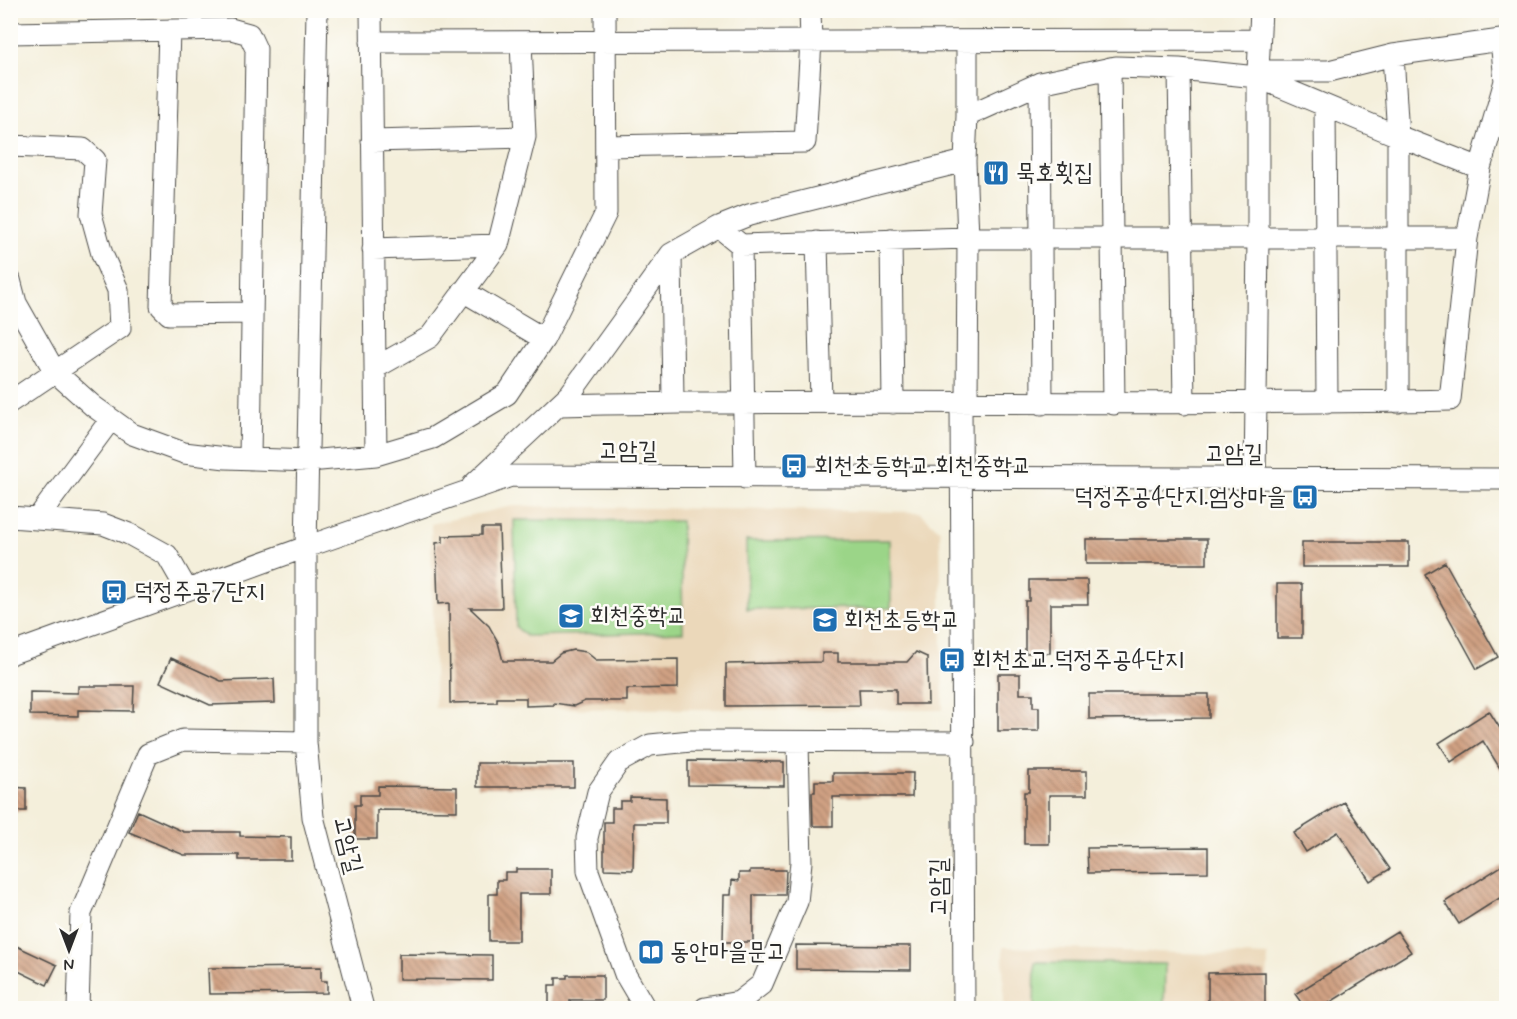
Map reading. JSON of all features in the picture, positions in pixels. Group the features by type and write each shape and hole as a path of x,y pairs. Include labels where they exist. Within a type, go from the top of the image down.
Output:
{"street":[{"path":"306,547 317,10"},
{"path":"370,10 376,454"},
{"path":"10,280 16,303 55,372 132,434 184,453 309,461 376,454 433,438 507,394 544,339 606,213 604,10"},
{"path":"606,146 805,142 811,41 810,10"},
{"path":"1255,479 1258,238 1257,74 1261,10"},
{"path":"10,33 231,29 249,34 256,48 250,459"},
{"path":"169,30 161,306 169,314 252,313"},
{"path":"371,42 1259,40"},
{"path":"560,405 821,402 1255,405 1450,400 1467,238 1480,168 1505,81 1501,40 1393,54 1329,71 1257,74 1179,69 1110,68 1040,83 967,116"},
{"path":"962,478 968,238 965,161 966,41"},
{"path":"375,368 430,337 498,245 525,136 521,42"},
{"path":"1393,54 1398,136 1398,402"},
{"path":"1110,68 1114,404"},
{"path":"1179,69 1184,404"},
{"path":"1257,74 1325,106 1480,168"},
{"path":"1040,83 1042,404"},
{"path":"1325,106 1327,404"},
{"path":"372,141 525,136"},
{"path":"10,146 83,149 95,160 91,214 102,254 118,290 120,328 10,402"},
{"path":"464,494 560,405 671,254 719,227 749,215 965,161"},
{"path":"719,227 741,245 968,238 1467,238"},
{"path":"891,240 893,404"},
{"path":"817,242 821,402"},
{"path":"374,249 498,245"},
{"path":"741,245 746,403 745,478"},
{"path":"671,254 673,402"},
{"path":"463,291 544,339"},
{"path":"37,519 111,419"},
{"name":"고암길","path":"10,654 511,476 1506,479"},
{"name":"고암길","path":"962,478 964,1008"},
{"path":"10,517 103,524 129,534 166,555 187,590"},
{"name":"고암길","path":"306,547 306,742 313,817 363,1008"},
{"path":"78,1008 81,913 148,754 183,740 306,742"},
{"path":"645,1008 625,974 588,871 587,838 598,792 619,762 650,745 692,741 964,742"},
{"path":"705,1008 739,1002 762,984 797,902 801,862 798,743"}],"shaded area":[{"path":"513,506 920,512 940,531 943,710 435,708 431,524"},
{"path":"1003,947 1268,956 1267,1008 1004,1008"}],"green space":[{"path":"514,520 681,521 683,632 526,636 516,627"},
{"path":"890,540 891,608 747,609 746,541"},
{"path":"1035,962 1165,964 1164,1008 1034,1008"}],"building":[{"path":"482,528 499,528 502,608 470,608 489,626 498,642 503,661 551,661 561,653 573,650 586,652 596,660 678,659 678,688 627,689 627,701 585,701 574,706 554,703 554,705 526,706 526,698 497,698 497,702 450,703 449,603 438,604 436,543 443,542 443,536 482,535"},
{"path":"1086,539 1207,539 1207,564 1086,564"},
{"path":"1302,542 1409,542 1409,567 1302,567"},
{"path":"1445,562 1498,657 1477,669 1425,574"},
{"path":"1029,580 1087,580 1088,604 1050,604 1050,653 1025,653 1025,601 1029,601"},
{"path":"1277,584 1302,584 1302,638 1277,638"},
{"path":"916,652 927,657 928,704 896,704 896,689 859,689 860,705 726,706 726,664 822,662 822,653 838,653 838,662 907,662"},
{"path":"171,658 221,681 274,679 275,703 210,705 160,682"},
{"path":"998,674 1020,674 1020,694 1033,694 1033,707 1039,707 1039,731 998,731"},
{"path":"78,686 134,686 133,711 78,710 78,716 30,715 30,692 78,693"},
{"path":"1089,694 1209,694 1209,718 1089,719"},
{"path":"1489,711 1501,730 1506,726 1506,778 1483,741 1451,762 1439,743"},
{"path":"688,761 784,762 784,786 688,785"},
{"path":"477,763 574,763 574,787 477,787"},
{"path":"1029,771 1087,771 1087,795 1049,795 1049,844 1024,844 1024,792 1029,792"},
{"path":"833,773 913,773 912,797 833,797 833,826 813,826 812,792 815,792 815,781 833,781"},
{"path":"378,786 457,787 457,811 377,810 377,839 355,839 355,805 360,805 360,795 378,795"},
{"path":"10,787 26,788 26,811 10,811"},
{"path":"630,797 666,798 666,823 634,823 633,870 604,869 604,822 612,822 612,808 620,808 620,801 630,801"},
{"path":"1344,802 1390,869 1370,881 1338,832 1306,852 1294,833"},
{"path":"138,811 184,832 240,832 240,836 291,837 291,860 239,860 239,855 184,855 129,832"},
{"path":"1208,847 1208,872 1088,873 1087,848"},
{"path":"1506,863 1506,894 1459,924 1445,902"},
{"path":"516,869 551,869 551,894 519,894 519,941 489,941 489,894 497,894 497,880 505,880 505,872 516,872"},
{"path":"750,870 786,870 785,895 753,895 753,942 723,942 724,895 731,895 732,880 739,881 739,873 750,873"},
{"path":"1397,931 1411,952 1321,1008 1305,1008 1295,994"},
{"path":"10,943 57,965 47,985 10,967"},
{"path":"796,945 911,946 911,970 796,969"},
{"path":"399,954 492,955 492,980 399,979"},
{"path":"321,967 321,981 327,981 327,993 209,994 208,968"},
{"path":"1265,972 1265,1008 1208,1008 1208,973"},
{"path":"567,975 603,975 603,1000 570,1000 570,1008 549,1008 549,985 556,985 556,978 567,978"}],"place":[{"name":"묵호횟집","path":"996,173"},
{"name":"회천초등학교.회천중학교","path":"794,466"},
{"name":"덕정주공4단지.엄상마을","path":"1305,497"},
{"name":"덕정주공7단지","path":"114,592"},
{"name":"회천중학교","path":"571,616"},
{"name":"회천초등학교","path":"825,620"},
{"name":"회천초교.덕정주공4단지","path":"952,660"},
{"name":"동안마을문고","path":"651,952"}]}
